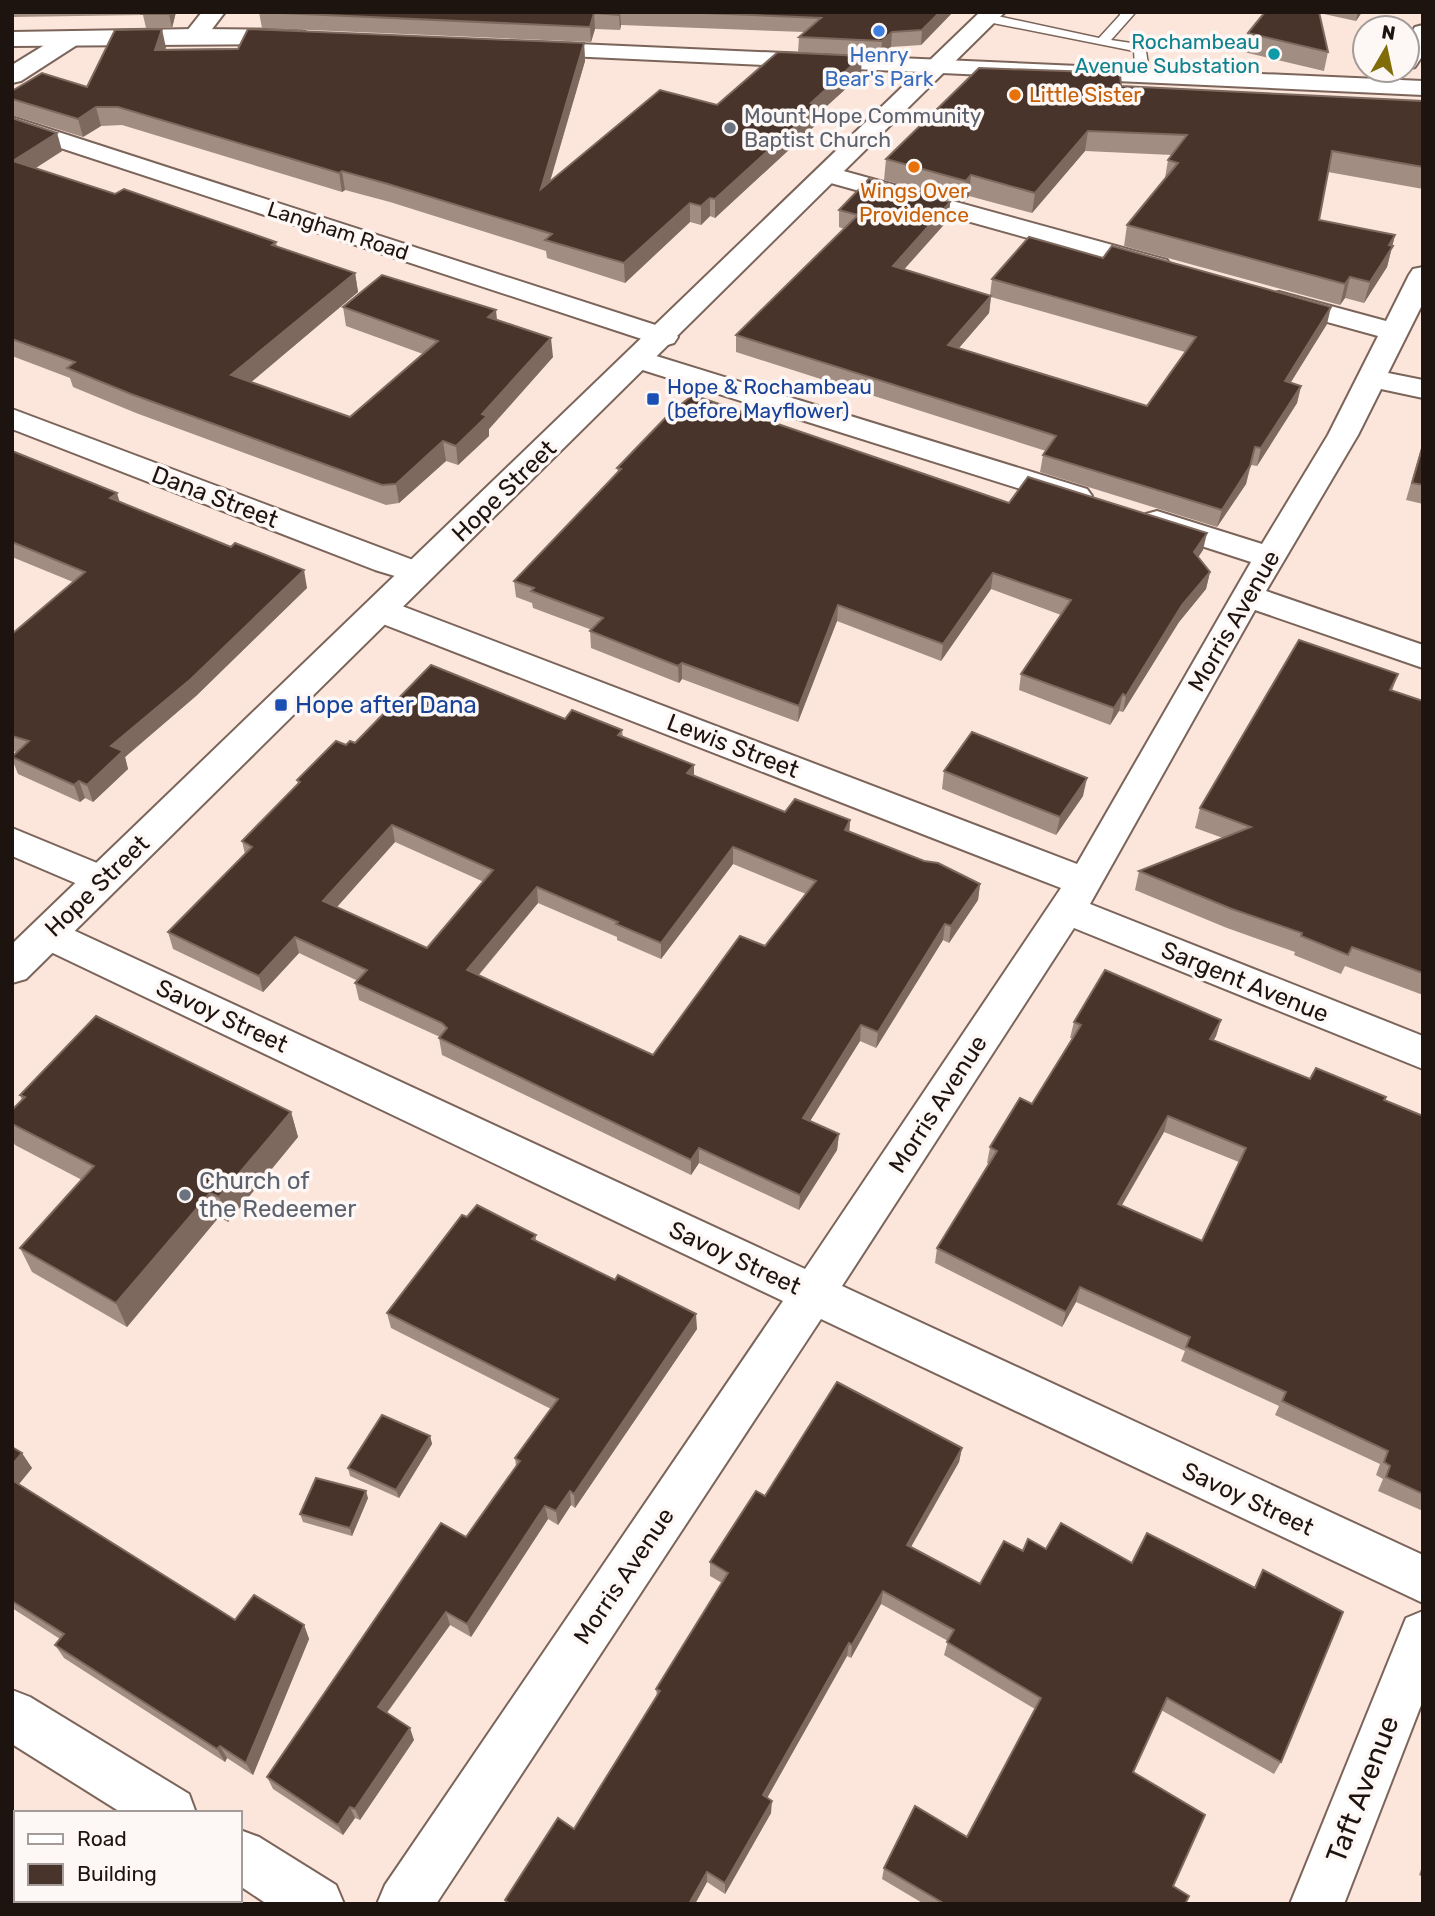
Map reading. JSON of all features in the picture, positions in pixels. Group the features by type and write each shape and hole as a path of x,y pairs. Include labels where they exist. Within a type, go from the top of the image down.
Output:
{"street":[{"path":"195,36 214,12"},
{"name":"Hope Street","path":"12,968 640,360 991,15"},
{"path":"12,39 195,36 317,38"},
{"path":"12,76 72,38"},
{"path":"511,48 1143,77 1351,81"},
{"name":"Langham Road","path":"12,124 663,337"},
{"path":"829,175 1180,272"},
{"name":"Morris Avenue","path":"404,1904 1076,896 1247,596 1343,435 1423,275"},
{"path":"1260,295 1394,332"},
{"path":"640,360 1271,557"},
{"path":"1370,378 1423,389"},
{"name":"Dana Street","path":"12,418 386,564 418,573"},
{"path":"1247,596 1423,657"},
{"name":"Lewis Street","path":"382,611 1076,896"},
{"path":"12,841 101,880"},
{"name":"Sargent Avenue","path":"1076,896 1423,1054"},
{"name":"Savoy Street","path":"47,934 1423,1580"},
{"name":"Taft Avenue","path":"1317,1904 1423,1635"},
{"path":"12,1714 167,1811"},
{"path":"242,1857 317,1904"}],"lane":[{"path":"1102,42 1128,14 1125,12"},
{"path":"991,15 1067,31 1102,42 1140,48 1143,77"}],"building":[{"path":"169,12 169,14 143,14"},
{"path":"259,12 620,12 619,15 594,13 590,27"},
{"name":"Henry Bear's Park","path":"678,12 940,12 922,30 892,32 882,41 799,37 821,18"},
{"path":"1265,12 1319,12 1328,52 1248,33"},
{"path":"162,29 155,50 238,49 248,29 584,43 541,189 660,90 717,105 778,52 862,56 811,103 818,105 715,199 710,198 701,206 690,203 624,263 545,240 552,234 118,107 96,107 78,119 12,99 12,91 42,73 87,87 115,30"},
{"path":"979,68 1120,73 1121,86 1423,101 1423,167 1332,151 1319,220 1395,235 1389,245 1393,246 1370,282 1350,277 1345,284 1127,225 1178,163 1168,160 1187,135 1088,131 1035,193 971,175 966,181 886,159"},
{"path":"12,118 57,133 13,161 115,194 124,189 276,242 272,245 355,273 231,375 350,417 438,341 343,307 382,275 496,310 488,317 551,338 482,414 487,416 456,446 443,441 396,484 382,485 67,368 75,362 12,339"},
{"path":"869,179 950,202 893,266 991,296 948,345 1147,406 1196,337 992,279 1029,237 1103,258 1112,246 1331,307 1285,381 1301,386 1261,448 1255,447 1250,466 1222,510 1043,455 1056,436 736,335 858,215 839,210"},
{"path":"693,395 1009,503 1028,477 1207,533 1194,552 1210,572 1182,605 1126,696 1123,694 1114,708 1021,674 1071,600 993,573 943,644 838,605 799,706 682,663 678,666 590,631 603,618 531,591 534,588 514,581 621,469 617,468 671,412"},
{"path":"1423,445 1423,485 1412,483"},
{"path":"12,451 117,493 110,498 231,547 235,543 304,570 191,679 111,746 123,751 87,785 79,781 74,785 12,757 29,741 12,736 12,634 85,572 12,542"},
{"path":"1299,640 1398,674 1390,690 1423,701 1423,973 1352,947 1348,955 1301,936 1302,933 1232,909 1139,871 1251,827 1200,808"},
{"path":"431,665 565,719 572,710 622,730 618,735 694,765 687,773 785,812 795,799 850,820 845,830 924,861 938,863 980,884 951,926 945,924 878,1032 861,1025 803,1118 839,1134 800,1195 699,1148 691,1160 439,1038 447,1028 442,1023 355,983 367,970 295,937 259,976 168,932 252,847 242,841 300,782 297,780 336,741 346,745 350,741 355,743","holes":["392,825 493,870 427,948 323,901","733,847 816,881 765,946 740,936 653,1055 467,970 537,887 661,943"]},
{"path":"972,732 1087,778 1060,817 944,771"},
{"path":"1105,970 1221,1020 1210,1039 1310,1079 1316,1068 1386,1097 1384,1100 1423,1116 1423,1494 1386,1477 1390,1466 1384,1462 1388,1451 1282,1401 1286,1392 1186,1347 1190,1337 1080,1287 1066,1312 937,1248 997,1151 990,1147 1020,1098 1032,1104 1081,1025 1074,1022","holes":["1168,1116 1246,1148 1202,1241 1118,1204"]},
{"name":"Church of the Redeemer","path":"96,1016 291,1112 219,1197 210,1193 116,1303 20,1248 94,1166 12,1124 12,1110 25,1097 20,1095"},
{"path":"477,1205 536,1235 532,1239 615,1280 618,1275 696,1314 574,1494 570,1491 556,1511 545,1506 467,1624 446,1612 378,1707 410,1728 355,1809 350,1807 338,1825 267,1777 441,1523 466,1537 520,1461 515,1458 558,1399 387,1313 462,1215 467,1217"},
{"path":"837,1382 962,1448 907,1545 980,1584 1004,1541 1023,1551 1028,1539 1046,1549 1061,1523 1132,1563 1147,1533 1255,1588 1263,1570 1343,1612 1281,1762 1167,1698 1133,1772 1205,1815 1173,1886 1189,1896 1185,1904 945,1904 884,1868 915,1806 967,1837 1041,1698 947,1642 954,1630 883,1591 852,1645 849,1643 763,1795 772,1801 725,1883 707,1872 689,1904 510,1904 505,1900 558,1818 574,1829 660,1691 656,1689 728,1573 710,1562 756,1491 765,1496"},
{"path":"382,1415 430,1436 396,1490 348,1468"},
{"path":"12,1447 22,1453 12,1465"},
{"path":"316,1478 366,1491 350,1528 300,1514"},
{"path":"12,1480 235,1620 254,1595 304,1625 246,1763 220,1746 217,1749 55,1645 64,1634 12,1601"},
{"path":"12,1824 14,1842 12,1844"},
{"path":"12,1864 14,1902 74,1904 12,1904"},
{"path":"130,1902 133,1904 115,1904"}],"place":[{"name":"Henry Bear's Park","path":"879,31"},
{"name":"Rochambeau Avenue Substation","path":"1274,54"},
{"name":"Little Sister","path":"1015,95"},
{"name":"Mount Hope Community Baptist Church","path":"730,128"},
{"name":"Wings Over Providence","path":"914,167"},
{"name":"Hope & Rochambeau (before Mayflower)","path":"653,399"},
{"name":"Hope after Dana","path":"281,705"},
{"name":"Church of the Redeemer","path":"185,1195"}]}
